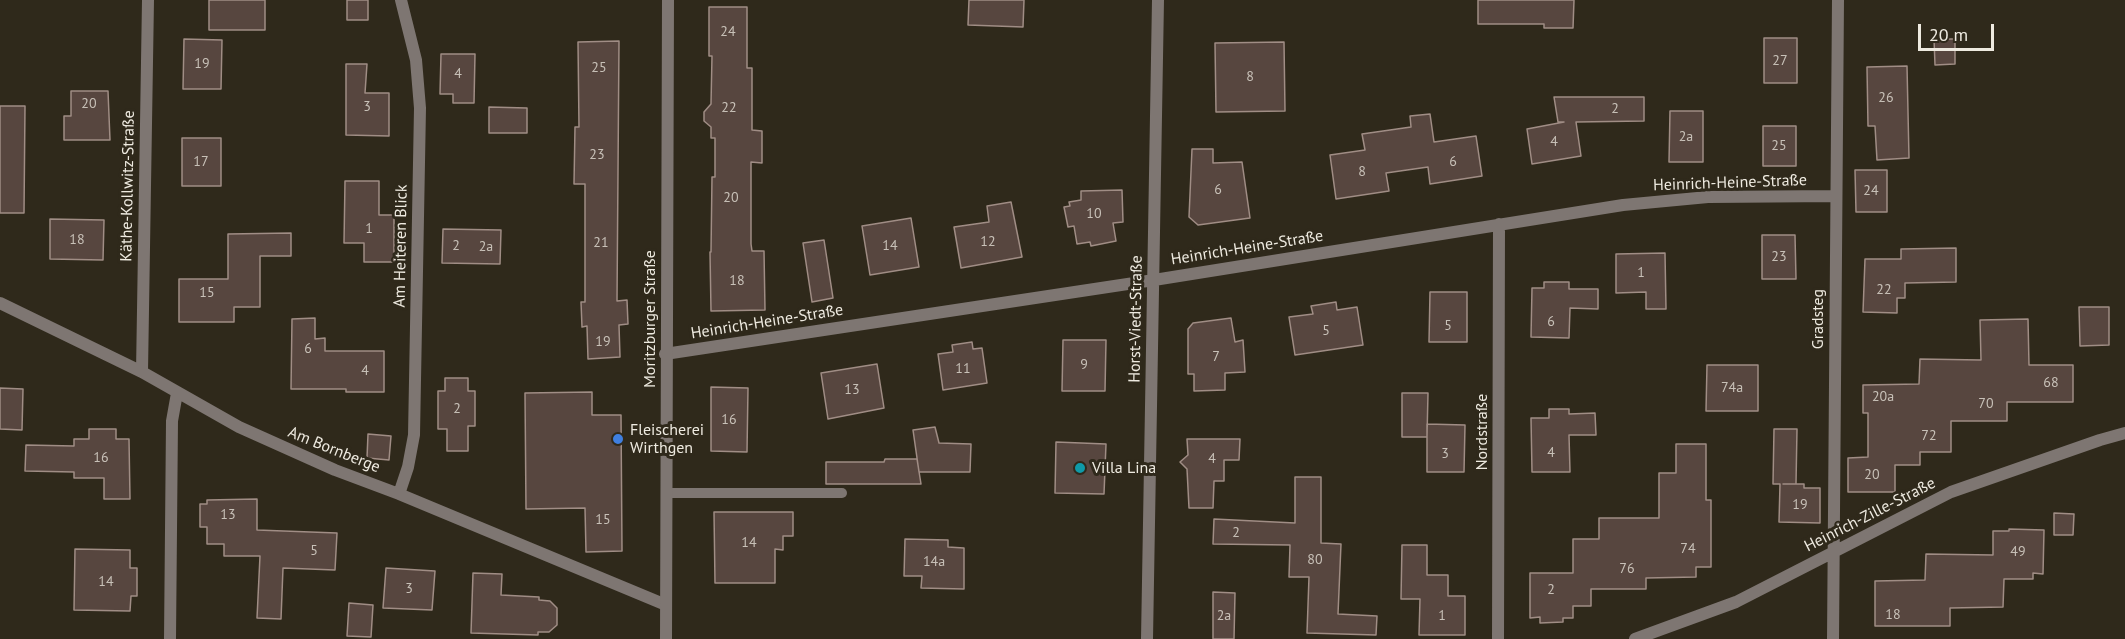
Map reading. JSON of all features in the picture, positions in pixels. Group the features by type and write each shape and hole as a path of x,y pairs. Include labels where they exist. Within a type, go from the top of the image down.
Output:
{"street":[{"name":"Käthe-Kollwitz-Straße","path":"142,372 148,0"},
{"name":"Am Heiteren Blick","path":"399,494 408,467 414,435 420,108 416,60 401,0"},
{"name":"Moritzburger Straße","path":"666,639 668,0"},
{"name":"Horst-Viedt-Straße","path":"1147,639 1158,0"},
{"name":"Gradsteg","path":"1833,639 1838,0"},
{"name":"Heinrich-Heine-Straße","path":"666,354 1154,280 1623,205 1697,198 1836,195"},
{"name":"Nordstraße","path":"1498,639 1499,224"},
{"name":"Am Bornberge","path":"0,303 142,372 239,427 335,470 399,494 666,605"},
{"path":"170,639 172,421 177,393"},
{"name":"Heinrich-Zille-Straße","path":"1635,639 1736,602 1951,492 2125,433"}],"lane":[{"path":"666,493 842,493"}],"building":[{"path":"209,0 265,0 265,30 209,30"},
{"path":"347,0 368,0 368,20 347,20"},
{"path":"969,0 1024,0 1023,27 968,25"},
{"path":"1478,0 1574,0 1573,28 1544,28 1544,24 1478,24"},
{"path":"709,7 747,7 747,68 752,68 752,130 762,131 762,163 751,162 751,244 752,251 764,251 765,310 711,311 710,252 715,138 711,138 711,127 704,121 704,112 711,104 712,56 709,56"},
{"path":"1764,38 1797,38 1797,83 1764,83"},
{"path":"184,39 222,40 221,89 183,89"},
{"path":"1934,39 1955,39 1955,64 1935,65"},
{"path":"619,41 617,301 627,300 628,324 619,325 620,357 588,359 587,326 582,327 581,302 585,302 585,184 574,184 575,127 579,127 578,42"},
{"path":"1284,42 1285,111 1216,112 1215,43"},
{"path":"441,54 475,54 474,103 453,103 453,94 440,94"},
{"path":"346,64 367,64 365,93 389,93 389,136 346,135"},
{"path":"1907,66 1909,158 1877,160 1875,126 1868,126 1867,67"},
{"path":"71,91 108,91 110,140 64,140 64,116 71,116"},
{"path":"1554,97 1644,97 1644,121 1576,122 1581,156 1532,164 1527,129 1564,122 1558,122"},
{"path":"0,106 25,106 24,213 0,213"},
{"path":"489,107 527,108 527,133 489,133"},
{"path":"1670,111 1703,111 1703,162 1669,162"},
{"path":"1430,114 1434,142 1476,136 1482,176 1430,184 1428,167 1386,173 1389,191 1336,199 1330,155 1365,150 1362,134 1411,127 1410,116"},
{"path":"1763,126 1796,126 1796,166 1763,166"},
{"path":"182,138 221,138 221,186 182,186"},
{"path":"1192,149 1213,149 1213,163 1242,162 1250,218 1198,225 1189,217"},
{"path":"1855,170 1887,170 1887,212 1856,212"},
{"path":"345,181 379,181 379,215 394,215 394,262 364,262 364,243 344,243"},
{"path":"1122,190 1123,222 1113,223 1116,241 1091,246 1090,242 1077,244 1074,226 1068,227 1064,207 1070,206 1069,202 1081,200 1081,191"},
{"path":"1011,202 1022,257 961,268 954,227 989,222 987,206"},
{"path":"911,218 919,267 870,275 862,226"},
{"path":"50,219 104,220 103,260 50,259"},
{"path":"443,229 501,230 500,264 442,263"},
{"path":"291,233 291,256 260,256 260,307 234,307 234,322 179,322 179,279 228,279 228,234"},
{"path":"1762,235 1795,235 1796,279 1762,279"},
{"path":"824,240 833,298 812,302 803,243"},
{"path":"1956,248 1956,282 1905,283 1905,298 1897,298 1897,313 1863,312 1865,259 1901,259 1901,249"},
{"path":"1665,253 1666,309 1646,309 1646,292 1616,293 1616,254"},
{"path":"1544,282 1569,282 1569,289 1598,289 1598,309 1570,308 1569,338 1531,337 1532,288 1544,288"},
{"path":"1430,292 1467,292 1467,342 1429,342"},
{"path":"1336,302 1337,310 1357,307 1363,345 1295,355 1289,317 1313,314 1311,306"},
{"path":"2079,307 2109,307 2109,345 2080,346"},
{"path":"315,318 315,339 325,338 325,351 384,351 384,392 291,389 292,319"},
{"path":"1231,318 1235,342 1243,340 1245,372 1225,373 1225,390 1194,391 1194,374 1188,374 1188,329 1193,323"},
{"path":"2028,319 2029,365 2073,365 2073,402 2007,402 2007,421 1951,421 1951,452 1920,452 1920,465 1895,465 1895,492 1848,492 1848,458 1868,457 1868,413 1863,413 1863,385 1919,384 1920,359 1981,360 1980,320"},
{"path":"1063,340 1106,340 1105,391 1062,391"},
{"path":"972,342 973,349 982,348 987,383 943,390 938,354 953,352 952,345"},
{"path":"877,364 884,408 828,419 821,373"},
{"path":"1707,365 1758,365 1758,411 1706,411"},
{"path":"445,378 468,378 468,391 475,391 475,426 468,426 468,451 447,451 447,429 438,429 438,391 445,391"},
{"path":"711,387 748,388 747,452 711,451"},
{"path":"0,388 23,389 22,430 0,429"},
{"path":"592,392 592,415 621,415 622,551 586,552 585,508 526,509 525,393"},
{"path":"1402,393 1428,393 1427,437 1402,437"},
{"path":"1549,409 1569,409 1569,414 1595,413 1596,435 1569,435 1570,472 1532,472 1531,418 1549,418"},
{"path":"1427,424 1465,425 1464,472 1427,472"},
{"path":"935,427 939,443 971,444 970,472 919,472 913,430"},
{"path":"89,429 116,429 116,439 129,439 130,499 104,499 104,478 74,478 74,472 25,471 26,445 74,446 74,439 89,439"},
{"path":"1774,429 1797,429 1796,484 1804,484 1804,488 1820,488 1820,523 1779,522 1780,484 1773,484"},
{"path":"368,434 391,436 389,460 367,458"},
{"path":"1187,439 1240,439 1239,460 1224,460 1224,481 1214,481 1213,508 1189,508 1187,469 1180,462 1188,455"},
{"name":"Villa Lina","path":"1056,442 1106,444 1104,494 1055,493"},
{"path":"1676,444 1706,444 1706,500 1711,500 1711,567 1696,567 1696,577 1646,578 1646,589 1591,589 1591,606 1573,606 1573,618 1563,618 1563,622 1540,623 1540,617 1530,618 1530,573 1573,573 1573,539 1599,539 1599,518 1659,518 1659,473 1676,473"},
{"path":"885,459 917,459 921,484 826,484 826,462 884,462"},
{"path":"1295,477 1321,477 1321,543 1341,544 1338,614 1377,616 1376,635 1307,633 1309,577 1289,577 1290,545 1213,544 1214,519 1295,523"},
{"path":"257,499 257,530 337,533 335,570 283,568 281,619 257,618 260,556 224,556 224,544 207,544 207,527 200,527 200,504 207,504 207,500"},
{"path":"714,512 793,512 793,536 783,536 783,550 775,549 775,583 715,583"},
{"path":"2054,513 2074,514 2073,535 2054,535"},
{"path":"2009,529 2044,530 2043,574 2033,573 2033,579 2004,579 2003,607 1950,608 1950,626 1875,626 1875,581 1925,580 1926,554 1993,555 1993,531 2009,531"},
{"path":"905,539 948,540 948,547 964,548 964,589 921,588 922,576 904,576"},
{"path":"1402,545 1427,545 1427,575 1448,575 1448,596 1465,596 1465,635 1419,635 1420,599 1401,599"},
{"path":"75,549 130,550 130,568 137,568 137,596 131,596 130,611 74,610"},
{"path":"386,568 435,571 432,610 383,608"},
{"path":"473,573 502,574 501,595 539,597 539,600 550,601 557,608 557,625 549,632 538,632 538,635 471,633"},
{"path":"1213,592 1235,593 1234,639 1213,639"},
{"path":"349,603 373,605 371,637 347,636"}],"place":[{"name":"Fleischerei Wirthgen","path":"618,439"},
{"name":"Villa Lina","path":"1080,468"}]}
